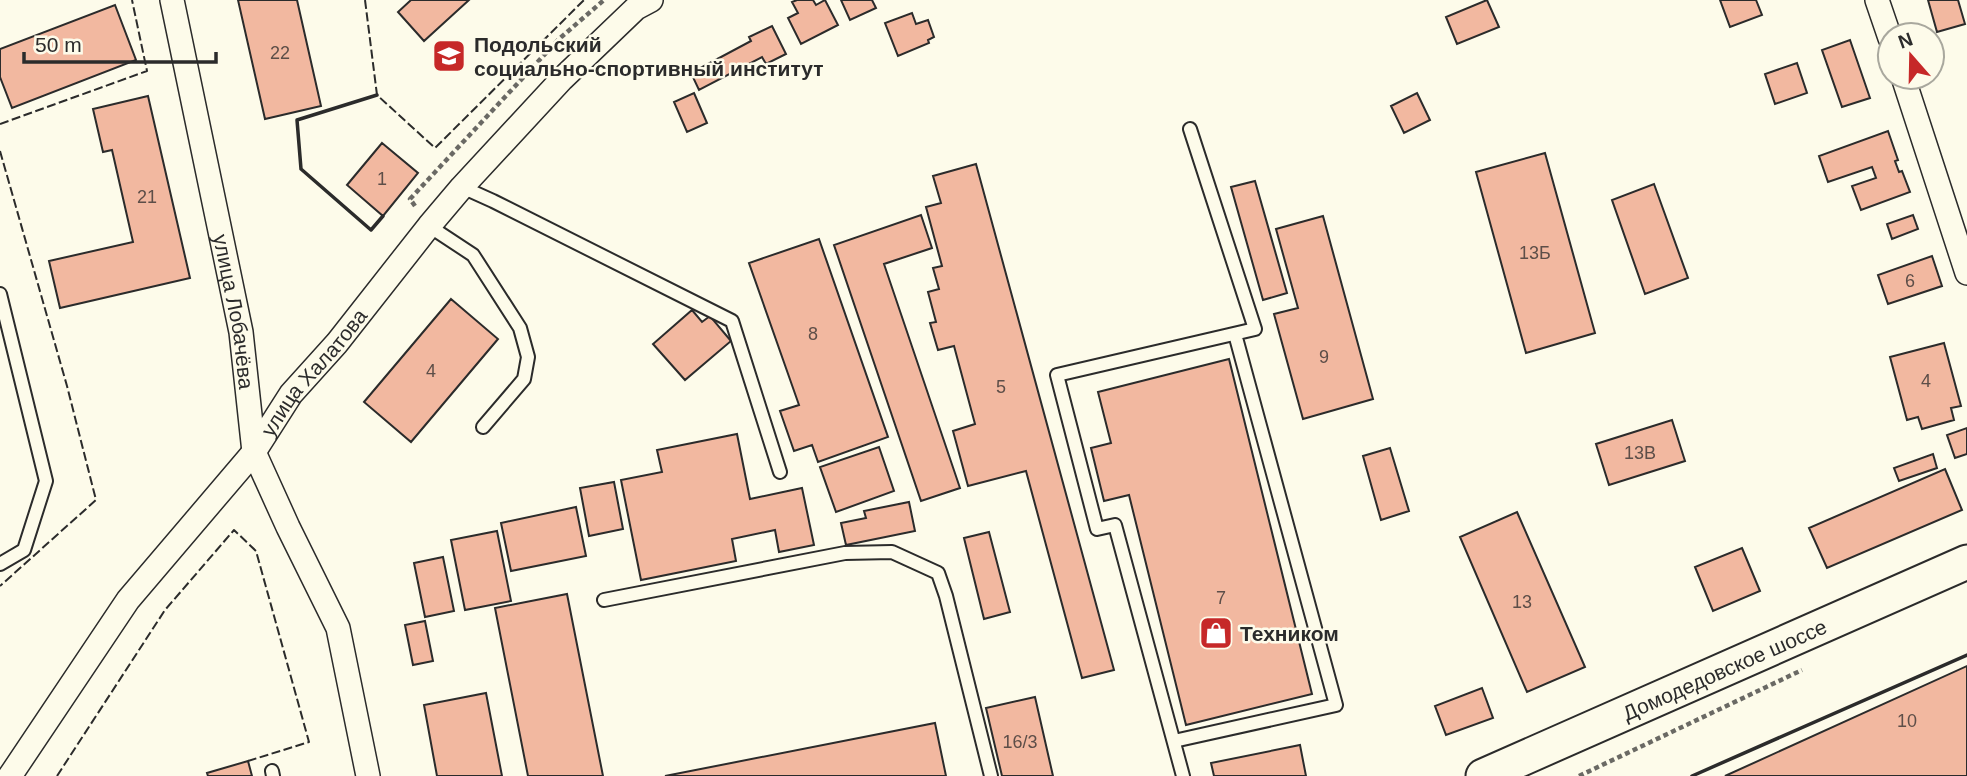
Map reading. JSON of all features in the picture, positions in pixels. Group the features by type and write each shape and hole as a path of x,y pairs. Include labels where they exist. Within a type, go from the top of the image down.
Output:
{"main road":[{"name":"Домодедовское шоссе","path":"1483,776 1967,562"}],"street":[{"name":"улица Лобачёва","path":"172,0 241,332 254,452 338,628 368,776"},
{"name":"улица Халатова","path":"10,776 128,600 254,452 291,394 337,343 429,226 562,79 636,8 651,0"},
{"path":"1877,0 1884,21"},
{"path":"1908,91 1967,274"}],"lane":[{"path":"1183,776 1115,525 1097,529 1057,375 1255,330 1190,129"},
{"path":"462,187 732,321 780,472"},
{"path":"429,226 473,255 520,328 528,358 524,380 483,427"},
{"path":"0,294 46,481 24,550 0,564"},
{"path":"1174,741 1336,705 1235,334"},
{"path":"604,600 845,553 892,552 938,573 991,776"}],"path":[{"path":"429,226 410,199 559,39 604,0"},
{"path":"1578,776 1804,669"}],"building":[{"path":"238,0 297,0 321,106 265,119"},
{"path":"411,0 469,0 424,41 398,12"},
{"path":"813,0 816,5 825,0 838,25 801,44 788,18 798,13 792,2"},
{"path":"841,0 872,0 876,8 850,20"},
{"path":"1487,0 1499,27 1457,44 1446,17"},
{"path":"1720,0 1756,0 1762,15 1730,27"},
{"path":"1928,0 1958,0 1965,24 1946,29 1946,21 1934,21"},
{"path":"115,5 136,60 12,108 0,77 0,49"},
{"path":"912,13 916,24 928,20 934,37 928,40 929,43 898,56 885,23"},
{"path":"772,26 786,54 766,64 762,57 699,90 691,73 751,41 749,37"},
{"path":"1850,40 1870,98 1842,107 1822,50"},
{"path":"1797,63 1807,93 1775,104 1765,74"},
{"path":"694,93 707,123 687,132 674,102"},
{"path":"1417,93 1430,120 1404,133 1391,106"},
{"path":"148,96 190,278 60,308 49,261 133,242 112,150 103,152 93,109"},
{"path":"1888,131 1898,160 1895,161 1910,192 1861,210 1852,186 1876,178 1872,167 1828,182 1819,156"},
{"path":"382,143 418,173 383,216 347,185"},
{"path":"1545,153 1595,333 1526,353 1476,172"},
{"path":"976,164 1114,670 1082,678 1026,471 968,486 953,431 975,424 954,346 938,350 930,323 936,322 928,292 939,289 933,268 942,266 926,207 941,203 933,176"},
{"path":"1255,181 1287,293 1263,300 1231,187"},
{"path":"1654,184 1688,278 1645,294 1612,200"},
{"path":"921,215 932,248 884,264 960,488 921,501 834,245"},
{"path":"1913,215 1918,229 1892,239 1887,224"},
{"path":"1323,216 1373,399 1303,419 1274,314 1298,308 1276,229"},
{"path":"819,239 888,437 818,462 812,445 794,451 780,411 799,405 749,263"},
{"path":"1932,256 1942,286 1888,304 1878,275"},
{"path":"451,299 498,339 411,442 364,402"},
{"path":"692,310 702,322 710,316 731,341 685,380 653,344"},
{"path":"1944,343 1961,406 1951,408 1954,420 1922,429 1918,417 1907,420 1890,357"},
{"path":"1229,359 1312,694 1186,725 1129,495 1104,501 1091,448 1111,443 1098,392"},
{"path":"1672,420 1685,461 1609,485 1596,444"},
{"path":"1967,428 1967,454 1955,458 1947,435"},
{"path":"737,434 750,499 802,488 814,545 779,552 775,530 732,539 736,561 641,580 621,480 662,472 657,450"},
{"path":"879,447 894,491 836,512 820,467"},
{"path":"1390,448 1409,511 1381,520 1363,456"},
{"path":"1933,454 1937,468 1899,481 1894,468"},
{"path":"1945,469 1962,510 1827,568 1809,528"},
{"path":"614,482 623,529 589,536 580,488"},
{"path":"909,502 915,531 846,545 841,523 866,518 864,511"},
{"path":"576,507 586,556 511,571 501,523"},
{"path":"1517,512 1585,667 1527,692 1460,537"},
{"path":"497,531 511,601 465,610 451,540"},
{"path":"989,532 1010,612 984,619 964,538"},
{"path":"1742,548 1760,591 1713,611 1695,567"},
{"path":"443,557 454,611 425,617 414,563"},
{"path":"567,594 603,776 528,776 495,608"},
{"path":"425,621 433,661 413,665 405,625"},
{"path":"1967,666 1967,776 1725,776"},
{"path":"1482,688 1493,718 1446,735 1435,706"},
{"path":"486,693 502,776 437,776 424,705"},
{"path":"1035,697 1053,776 1002,776 986,708"},
{"path":"935,723 946,776 665,776"},
{"path":"1300,745 1306,776 1214,776 1211,763"},
{"path":"248,761 252,776 208,776 207,773"}],"fence":[{"path":"0,124 147,71 132,0"},
{"path":"365,0 377,95 435,148 584,0"},
{"path":"0,151 67,386 96,500 0,586"},
{"path":"57,776 165,610 234,530 256,551 309,742 248,761"}],"wall":[{"path":"377,95 297,120 301,169 371,230 383,216"},
{"path":"1692,776 1967,655"}],"place":[{"name":"Подольский социально-спортивный институт","path":"449,56"},
{"name":"Техником","path":"1216,633"}]}
